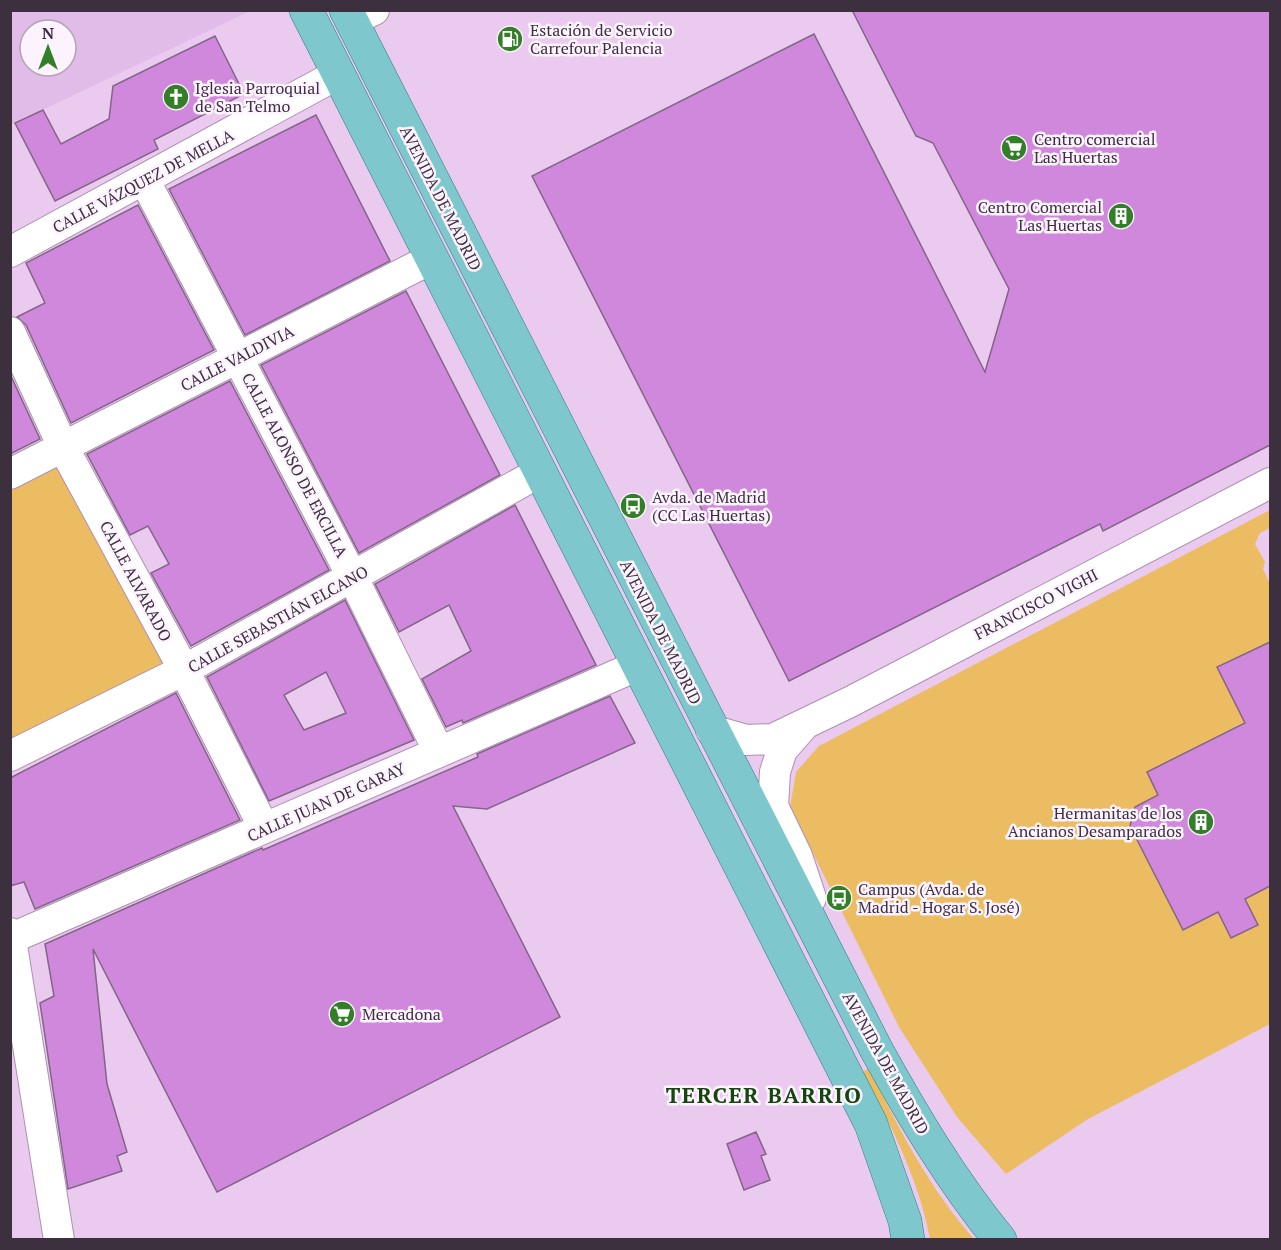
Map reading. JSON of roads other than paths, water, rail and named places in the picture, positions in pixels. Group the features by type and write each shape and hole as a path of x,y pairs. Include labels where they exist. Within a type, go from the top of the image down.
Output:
{"main road":[{"path":"306,10 871,1124 905,1221 908,1239"},
{"name":"AVENIDA DE MADRID","path":"357,14 711,730 833,963 917,1123 967,1200 1000,1239"}],"street":[{"name":"CALLE VÁZQUEZ DE MELLA","path":"10,252 145,181 338,74"},
{"name":"CALLE ALONSO DE ERCILLA","path":"145,181 353,578 438,752"},
{"name":"CALLE VALDIVIA","path":"10,474 431,259"},
{"name":"CALLE ALVARADO","path":"10,332 63,447 184,670 264,828"},
{"name":"CALLE SEBASTIÁN ELCANO","path":"10,756 184,670 540,472"},
{"name":"FRANCISCO VIGHI","path":"711,730 746,740 773,739 1270,483"},
{"name":"CALLE JUAN DE GARAY","path":"11,936 639,665"},
{"name":"FRANCISCO VIGHI","path":"803,725 782,750 775,772 772,806 797,856 833,963"},
{"path":"11,936 59,1239"}],"place":[{"name":"Estación de Servicio Carrefour Palencia","path":"510,39"},
{"name":"Iglesia Parroquial de San Telmo","path":"176,97"},
{"name":"Centro comercial Las Huertas","path":"1014,148"},
{"name":"Centro Comercial Las Huertas","path":"1121,216"},
{"name":"Avda. de Madrid (CC Las Huertas)","path":"633,506"},
{"name":"Hermanitas de los Ancianos Desamparados","path":"1201,822"},
{"name":"Campus (Avda. de Madrid - Hogar S. José)","path":"839,898"},
{"name":"Mercadona","path":"342,1014"}],"district":[{"name":"TERCER BARRIO","path":"764,1094"}]}
